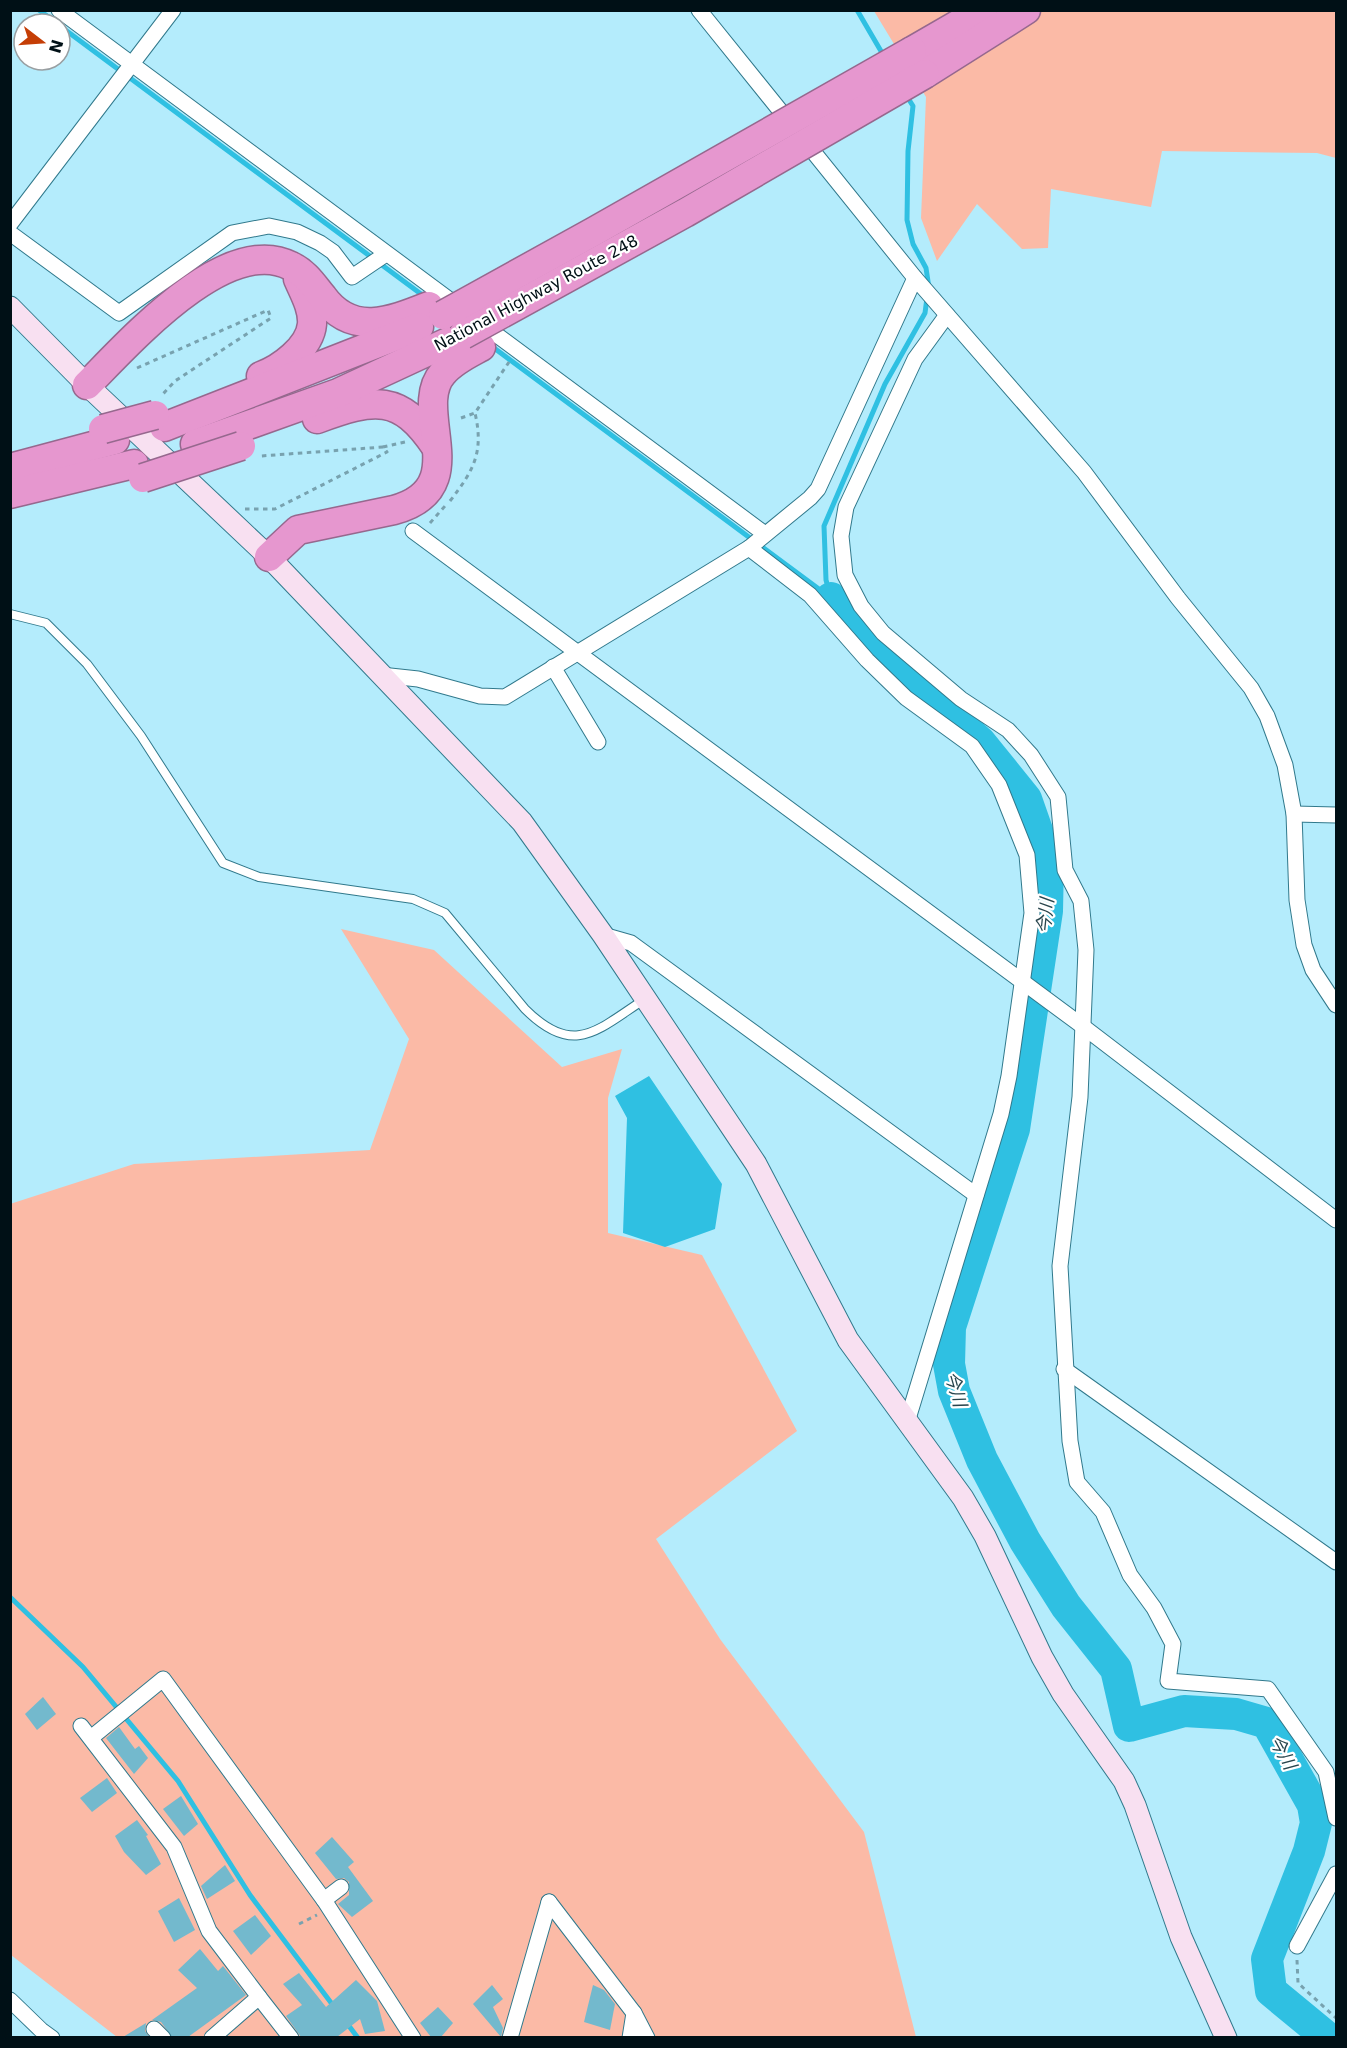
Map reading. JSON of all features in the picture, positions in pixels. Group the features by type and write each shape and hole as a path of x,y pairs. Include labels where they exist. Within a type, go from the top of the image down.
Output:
{"highway":[{"name":"National Highway Route 248","path":"139,471 195,444 339,393 472,341 577,292 919,62 983,10"},
{"name":"National Highway Route 248","path":"10,468 109,435 160,413 412,330 436,310 483,293 919,62 1026,10"},
{"path":"87,385 139,332 203,282 239,262 275,260 292,266 311,280 336,313 356,321 390,321 436,310"},
{"path":"160,413 277,370 304,344 312,326 310,306 292,266"},
{"path":"269,557 298,530 410,506 424,497 433,480 437,448 433,392 442,374 472,341"},
{"path":"10,494 105,471 139,471 250,451 345,408 390,404 409,413 423,427 437,448"},
{"path":"10,458 109,435"}],"street":[{"path":"59,10 765,534"},
{"path":"10,224 119,84 173,10"},
{"path":"699,10 915,278 1084,472 1178,598 1251,688 1267,716 1285,765 1294,814 1297,900 1304,945 1313,970 1336,1005"},
{"path":"10,233 119,313 232,233 269,226 297,232 333,252 352,277 386,254"},
{"path":"381,675 417,679 480,696 505,697 749,548 818,489 915,278"},
{"path":"10,307 87,385 269,557 522,822 603,935 756,1164 848,1340 907,1422 937,1459 963,1498 985,1536 1042,1657 1063,1694 1124,1781 1135,1805 1181,1937 1226,2037"},
{"path":"947,315 915,359 846,507 842,536 845,575 861,606 883,633 952,692 1008,730 1031,755 1058,797 1065,870 1081,901 1086,950 1081,1025 1080,1097 1060,1266 1064,1369 1070,1441 1077,1482 1103,1512 1130,1575 1154,1608 1173,1644 1168,1681 1268,1689 1326,1772 1336,1818"},
{"path":"413,531 1081,1025 1336,1220"},
{"path":"749,548 810,595 867,660 906,699 972,746 999,785 1027,855 1032,913 1024,983 1005,1095 907,1422"},
{"path":"553,667 598,742"},
{"path":"1294,814 1336,815"},
{"path":"603,935 631,943 976,1195"},
{"path":"1064,1369 1336,1562"},
{"path":"291,2037 209,1931 174,1847 86,1732 113,1719 164,1679 324,1900 413,2037"},
{"path":"1297,1946 1336,1874"},
{"path":"324,1900 341,1887"},
{"path":"510,2037 549,1902 634,2013 647,2037"},
{"path":"212,2037 259,1998"},
{"path":"10,2000 41,2030 52,2037"},
{"path":"630,2037 634,2013"}],"lane":[{"path":"10,614 46,623 87,664 141,736 223,862 259,877 413,899 445,913 525,1009 539,1023 558,1035 591,1034 647,999"}],"path":[{"path":"128,376 137,368 268,310 271,318 175,381 160,413"},
{"path":"461,418 475,413 506,367"},
{"path":"250,451 383,447 408,441"},
{"path":"243,509 275,509 387,452 383,447"},
{"path":"1297,1946 1298,1983 1336,2018"}],"shaded area":[{"path":"874,11 1336,11 1336,158 1317,153 1162,151 1151,207 1051,189 1048,248 1022,249 977,204 937,261 921,218 926,97"},
{"path":"341,929 434,950 562,1067 622,1049 608,1098 608,1233 702,1255 797,1431 656,1539 720,1639 864,1832 916,2037 117,2037 11,1955 10,1204 134,1164 370,1150 409,1039"}],"water":[{"path":"649,1076 722,1184 715,1229 665,1247 623,1233 627,1118 615,1096"}],"building":[{"path":"43,1697 56,1714 37,1730 25,1714"},
{"path":"119,1727 135,1749 139,1746 148,1758 134,1774 106,1738"},
{"path":"107,1778 117,1793 92,1812 80,1798"},
{"path":"181,1796 198,1824 184,1836 163,1809"},
{"path":"137,1820 148,1835 146,1836 161,1864 146,1875 124,1852 115,1836"},
{"path":"332,1837 354,1862 348,1867 373,1901 352,1917 338,1904 349,1895 349,1882 344,1878 336,1879 315,1853"},
{"path":"225,1865 235,1881 207,1899 201,1886"},
{"path":"179,1898 195,1930 174,1942 158,1911"},
{"path":"255,1915 271,1936 251,1955 233,1931"},
{"path":"200,1949 218,1971 223,1966 246,1995 188,2037 172,2037 161,2022 152,2020 197,1988 178,1970"},
{"path":"299,1973 326,2007 356,1980 377,2001 385,2031 365,2034 360,2019 337,2037 301,2037 286,2016 302,2005 283,1984"},
{"path":"492,1985 503,1999 493,2007 503,2028 501,2037 473,2004"},
{"path":"593,1985 604,1990 615,2004 610,2030 584,2022"},
{"path":"438,2007 453,2023 441,2037 431,2037 420,2023"},
{"path":"146,2023 145,2031 149,2037 123,2037"}],"waterway":[{"path":"857,10 885,58"},
{"path":"72,35 425,297"},
{"path":"906,95 913,106 908,151 907,220 913,244 926,268 929,288"},
{"path":"831,597 826,580 824,526 885,384 925,313 927,298"},
{"path":"490,345 831,598"},
{"name":"今川","path":"831,598 860,637 980,742 1026,799 1048,862 1047,911 1014,1129 950,1327 949,1364 954,1391 982,1460 1025,1541 1066,1606 1116,1669 1129,1726 1184,1711 1236,1714 1267,1723 1313,1805 1316,1823 1309,1851 1267,1959 1271,1991 1328,2038"},
{"path":"10,1597 83,1667 178,1781 250,1895 335,2008"},
{"path":"346,2022 358,2038"}]}
